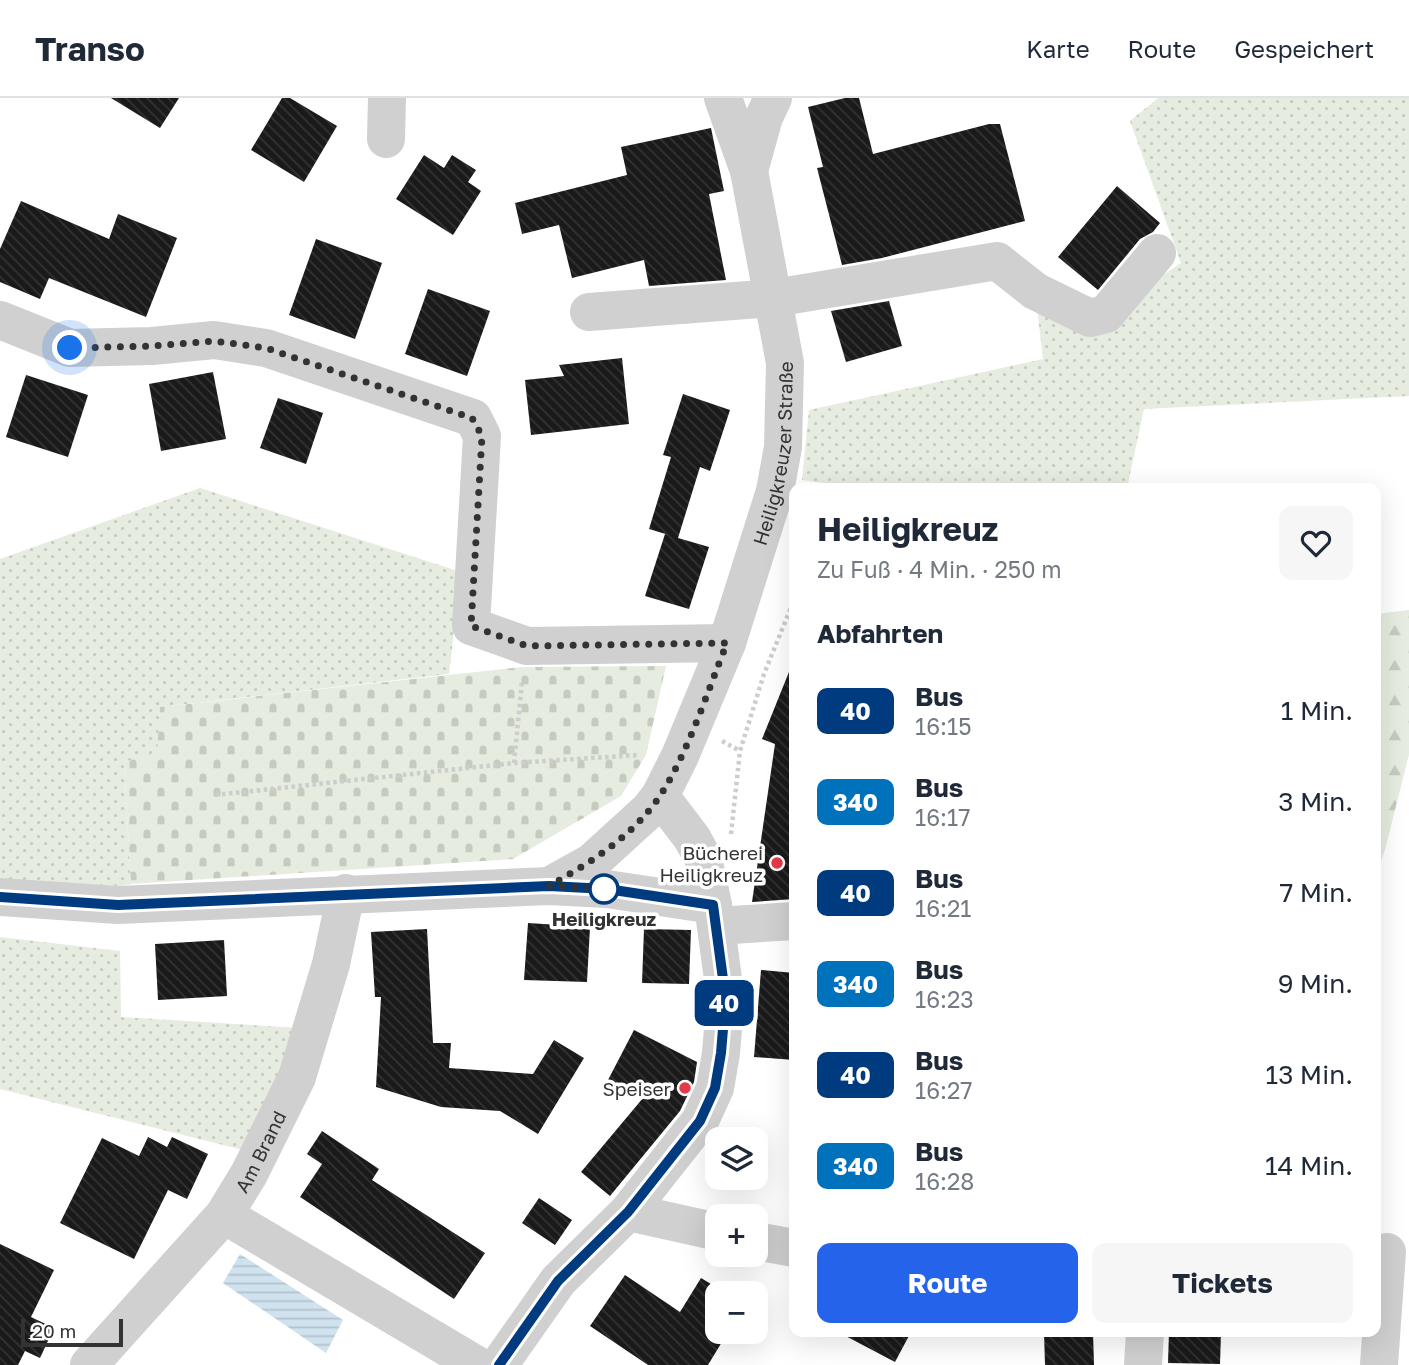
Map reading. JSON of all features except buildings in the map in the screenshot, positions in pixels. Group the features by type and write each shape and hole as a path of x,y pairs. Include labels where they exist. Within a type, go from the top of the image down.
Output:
{"street":[{"path":"386,139 387,98"},
{"path":"723,98 749,172"},
{"name":"Heiligkreuzer Straße","path":"549,886 592,862 649,810 660,796 690,735 727,643 775,491 783,447 785,363 749,172 764,117 773,98"},
{"path":"589,312 774,298 997,261 1035,291 1090,318 1106,314 1157,253"},
{"path":"0,320 70,348 214,341 266,348 472,418 482,436 471,626 527,646 727,643"},
{"path":"499,1365 558,1281 628,1212 700,1121 715,1088 724,1017 723,979 715,915 703,858 692,838 660,796"},
{"name":"Heiligkreuzer Straße","path":"0,897 118,905 549,886 607,889 715,915 789,921"},
{"name":"Am Brand","path":"89,1365 224,1215 276,1124 297,1077 331,964 346,893"},
{"path":"628,1212 705,1229"},
{"path":"224,1215 477,1365"},
{"path":"768,1243 789,1247"},
{"path":"1380,1365 1390,1251"},
{"path":"1143,1365 1145,1337"}],"path":[{"path":"703,858 731,837 740,751 764,674 789,612"},
{"path":"514,763 522,675"},
{"path":"215,795 514,763 646,755"}],"green space":[{"path":"1158,98 1409,98 1409,396 1144,409 1128,483 823,483 802,480 809,410 1043,359 1035,291 1089,324 1181,263 1130,121"},
{"path":"200,488 461,572 449,674 160,707 158,752 124,763 131,884 119,886 0,880 0,559"},
{"path":"1409,610 1409,754 1381,860 1381,613"},
{"path":"666,666 646,755 621,796 513,859 131,884 124,762 157,752 160,707 522,667"},
{"path":"0,937 120,951 121,1017 299,1028 247,1151 0,1089"}],"water":[{"path":"240,1254 343,1320 326,1353 223,1283"}],"bus line":[{"name":"40","path":"0,897 118,905 549,886 607,889 713,905 723,979 724,1017 715,1088 700,1121 628,1212 558,1281 499,1365"}],"place":[{"name":"Bücherei Heiligkreuz","path":"777,863"},
{"name":"Heiligkreuz","path":"604,889"},
{"name":"Speiser","path":"685,1088"}],"route":[{"path":"70,348 214,341 266,348 472,418 482,436 471,626 527,646 727,643 680,756 660,796 649,810 592,862 549,886 607,889 604,889"}]}
